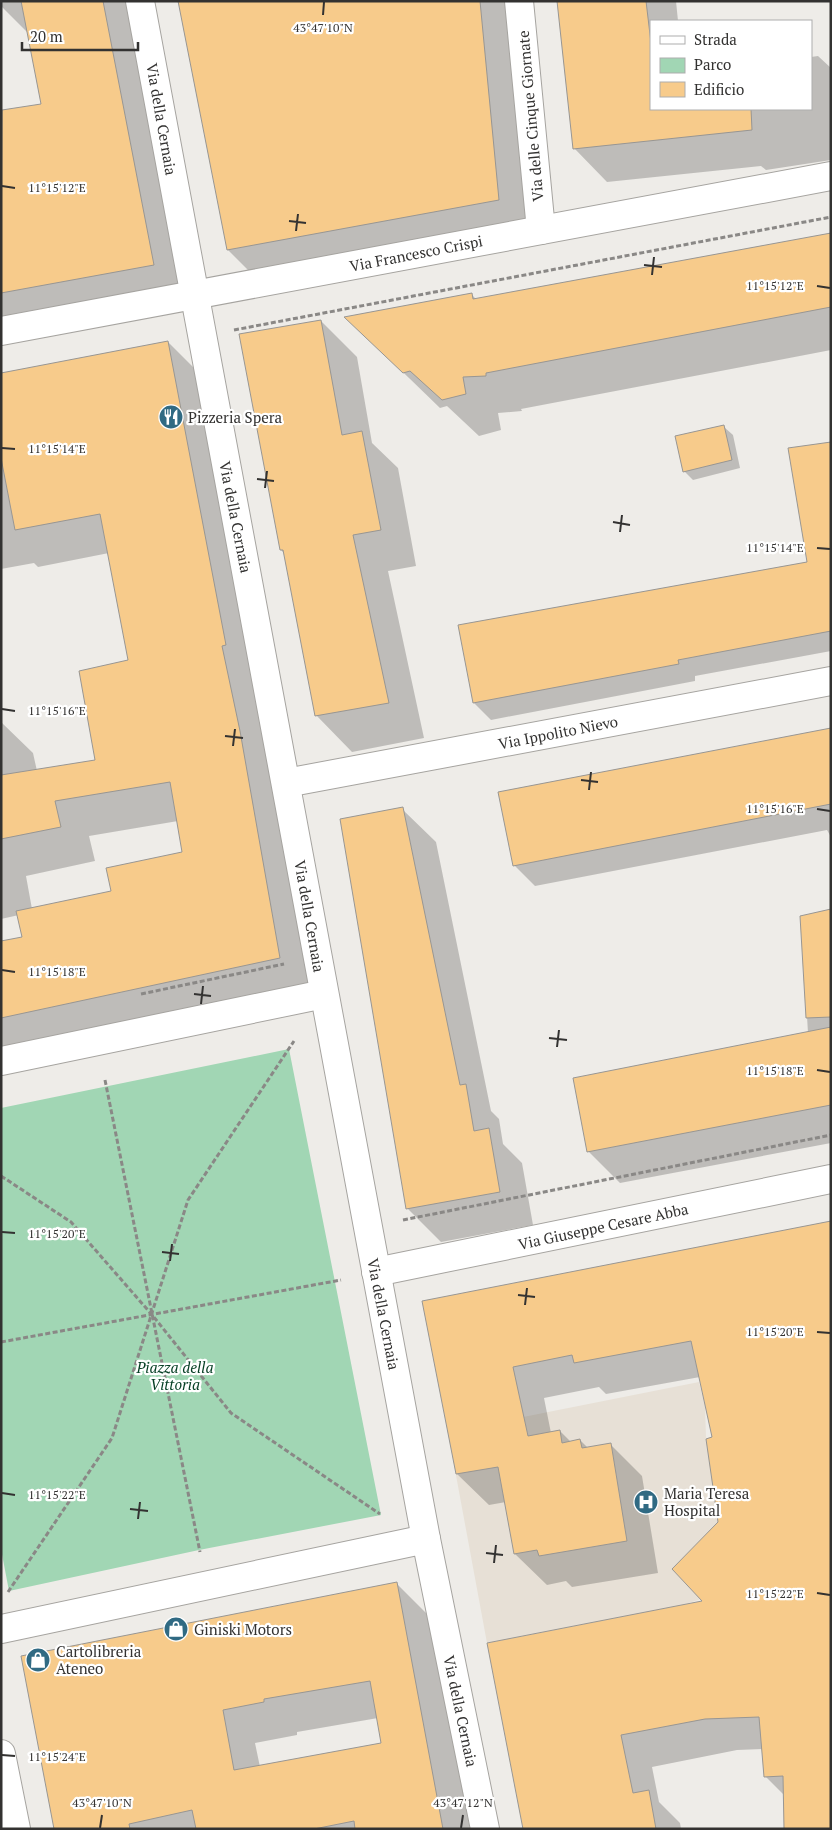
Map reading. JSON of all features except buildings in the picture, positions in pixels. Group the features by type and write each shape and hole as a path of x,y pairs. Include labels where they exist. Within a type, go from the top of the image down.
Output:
{"street":[{"name":"Via della Cernaia","path":"140,1 193,295 286,783 426,1539 485,1829"},
{"name":"Via delle Cinque Giornate","path":"519,1 540,230"},
{"name":"Via Francesco Crispi","path":"1,331 831,176"},
{"name":"Via Ippolito Nievo","path":"286,783 831,681"},
{"path":"1,1061 324,994"},
{"name":"Via Giuseppe Cesare Abba","path":"376,1272 831,1179"},
{"path":"1,1629 426,1539"},
{"path":"1,1754 16,1829"}],"path":[{"path":"236,330 831,217"},
{"path":"4,1597 112,1438 153,1316 188,1200 294,1041"},
{"path":"105,1080 200,1555"},
{"path":"403,1221 831,1135"},
{"path":"1,1176 71,1222 153,1316 231,1413 382,1515"},
{"path":"1,1342 153,1316 341,1280"}],"shaded area":[{"name":"Maria Teresa Hospital","path":"699,1382 705,1406 706,1438 775,1425 714,1595 682,1605 487,1643 448,1432"}],"green space":[{"name":"Piazza della Vittoria","path":"289,1049 381,1515 199,1550 9,1591 1,1549 1,1108"}],"place":[{"name":"Pizzeria Spera","path":"171,417"},
{"name":"Maria Teresa Hospital","path":"646,1502"},
{"name":"Giniski Motors","path":"176,1629"},
{"name":"Cartolibreria Ateneo","path":"38,1660"}]}
